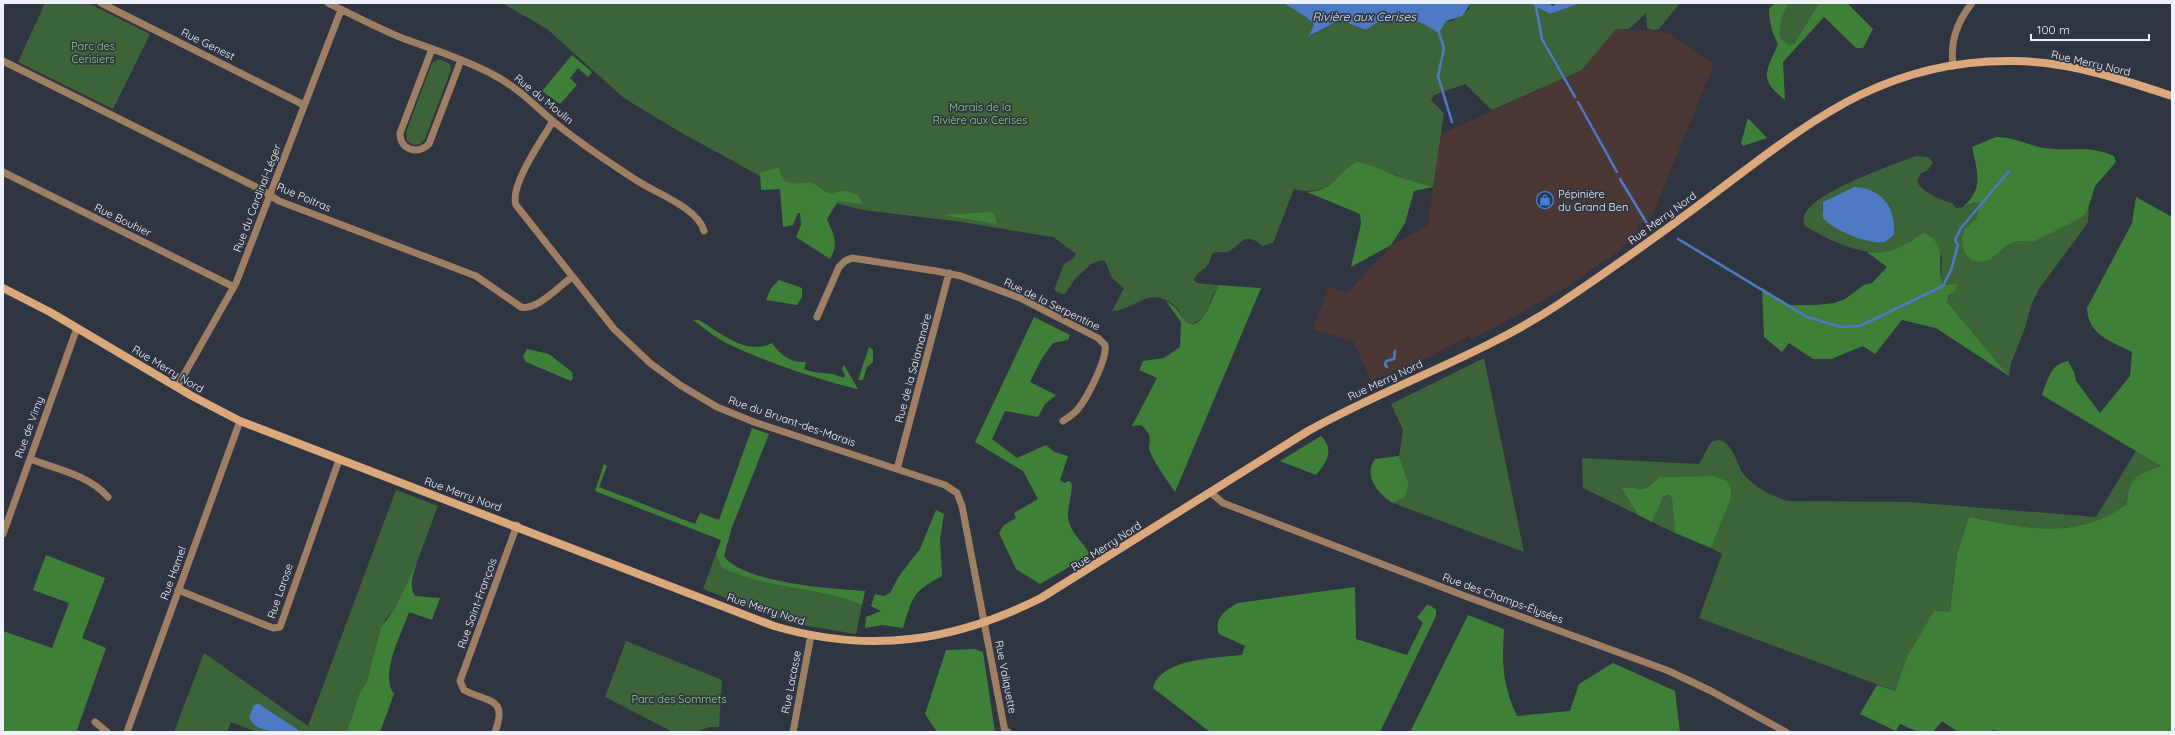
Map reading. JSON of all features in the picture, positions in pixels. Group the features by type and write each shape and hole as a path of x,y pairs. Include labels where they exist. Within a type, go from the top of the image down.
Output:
{"main road":[{"name":"Rue Merry Nord","path":"3,288 77,328 177,387 240,421 339,460 516,525 780,628 811,635 859,641 907,640 954,632 985,623 1023,608 1059,588 1210,492 1329,419 1482,346 1553,308 1640,248 1779,145 1837,106 1883,84 1920,72 1953,66 2005,61 2061,65 2103,74 2172,96"}],"street":[{"name":"Rue Genest","path":"101,3 304,105"},
{"name":"Rue du Moulin","path":"328,3 382,30 461,60 493,74 509,84 553,121 624,173 693,213 700,222 704,232"},
{"path":"1953,66 1952,48 1954,37 1962,18 1972,3"},
{"name":"Rue du Cardinal-Léger","path":"177,387 234,287 341,10"},
{"path":"432,50 401,131 402,142 411,150 420,150 430,142 461,60"},
{"name":"Rue Poitras","path":"3,61 282,202 476,276 521,307 528,308 535,306 572,276"},
{"name":"Rue du Bruant-des-Marais","path":"553,121 530,157 514,202 517,208 611,325 638,352 668,377 698,396 750,420 950,486 960,497 985,623"},
{"name":"Rue Bouhier","path":"3,172 234,287"},
{"name":"Rue de la Serpentine","path":"817,317 839,267 848,260 856,258 949,273 1014,296 1095,336 1103,342 1106,352 1084,399 1077,410 1063,421"},
{"name":"Rue de la Salamandre","path":"897,469 949,273"},
{"name":"Rue de Vimy","path":"3,534 77,328"},
{"name":"Rue Hamel","path":"126,732 240,421"},
{"path":"30,459 85,479 99,488 108,497"},
{"name":"Rue Larose","path":"178,590 273,628 280,627 339,460"},
{"name":"Rue des Champs-Élysées","path":"1210,492 1223,503 1465,596 1669,671 1786,732"},
{"name":"Rue Saint-François","path":"496,732 501,716 498,707 462,688 462,677 516,525"},
{"name":"Rue Valiquette","path":"985,623 1006,732"},
{"name":"Rue Lacasse","path":"792,732 811,635"},
{"path":"95,722 107,732"}],"shaded area":[{"name":"Pépinière du Grand Ben","path":"1616,29 1669,33 1714,64 1653,214 1637,226 1640,233 1622,246 1623,248 1562,290 1471,340 1469,336 1427,358 1371,381 1353,341 1313,330 1328,287 1347,293 1392,245 1428,225 1439,135 1582,70"}],"green space":[{"name":"Parc des Cerisiers","path":"45,3 88,3 150,34 113,109 18,62"},
{"name":"Marais de la Rivière aux Cerises","path":"502,3 1284,3 1312,22 1314,25 1310,36 1340,20 1366,30 1376,23 1452,21 1469,9 1471,3 1529,3 1550,14 1581,3 1680,3 1659,29 1652,30 1647,28 1646,13 1629,29 1616,29 1582,70 1492,110 1465,84 1434,95 1431,100 1444,113 1433,187 1393,174 1350,166 1339,178 1319,190 1303,191 1294,189 1273,243 1262,246 1256,241 1246,239 1232,250 1212,254 1206,267 1194,280 1197,283 1217,285 1219,287 1212,298 1205,315 1196,322 1189,324 1175,306 1165,300 1157,298 1142,300 1120,310 1112,311 1124,288 1112,278 1105,261 1101,260 1091,264 1075,279 1065,294 1054,290 1064,264 1074,258 1076,254 1052,236 962,222 863,210 831,202 760,176 680,132 624,98 547,29"},
{"path":"1775,3 1789,3 1781,19 1780,38 1789,45 1794,44 1819,3 1847,3 1873,29 1863,48 1856,48 1824,17 1783,62 1785,100 1771,86 1767,75 1770,62 1778,44 1770,22 1769,13 1769,9"},
{"path":"1789,3 1819,3 1794,44 1789,45 1780,39 1781,19"},
{"path":"572,55 592,72 588,77 578,68 570,78 577,85 560,104 542,91"},
{"path":"439,59 450,64 451,70 425,139 420,144 414,145 407,141 406,132 432,63"},
{"path":"1748,118 1767,138 1743,146 1741,143"},
{"path":"1996,137 2009,138 2044,148 2095,150 2114,156 2116,162 2095,186 2087,212 2081,218 2035,241 2017,241 2007,245 1990,260 1980,262 1971,260 1964,252 1962,239 1965,229 1976,219 1980,204 1975,202 1963,207 1972,197 1976,190 1977,184 1977,171 1972,147"},
{"path":"1916,156 1928,157 1933,162 1928,170 1920,174 1917,182 1924,190 1933,196 1952,203 1956,208 1976,202 1980,204 1976,219 1990,260 2007,245 2017,241 2035,241 2087,212 2089,207 2088,222 2039,289 2032,303 2025,328 2011,363 2009,376 1947,302 1956,284 1943,286 1941,281 1942,256 1912,239 1897,250 1873,252 1861,250 1849,247 1825,237 1804,225 1805,214 1809,208 1829,193 1875,171","holes":["1854,187 1822,210 1823,202"]},
{"path":"1356,162 1364,163 1402,178 1433,187 1414,191 1405,223 1391,245 1351,267 1361,224 1360,214 1307,192 1317,191 1330,185"},
{"path":"779,168 781,175 787,182 811,183 828,192 833,193 844,191 858,195 862,204 838,201 827,219 835,244 833,254 830,259 796,237 801,225 800,213 798,213 793,225 783,227 780,189 761,190 760,172"},
{"path":"2136,197 2172,217 2172,732 2000,732 1993,730 1992,732 1958,732 1942,721 1933,732 1918,732 1900,724 1896,731 1860,714 1877,685 1895,691 1906,659 1934,611 1950,612 1957,554 1969,517 2011,525 2050,528 2070,527 2089,523 2108,516 2127,504 2130,488 2136,478 2161,466 2042,395 2053,369 2057,365 2068,361 2074,372 2076,381 2100,413 2130,376 2132,352 2102,336 2096,331 2088,317 2087,308 2132,223"},
{"path":"991,212 994,214 997,224 943,215"},
{"path":"1924,233 1932,238 1937,244 1943,285 1957,284 1955,291 1949,295 1947,302 2009,376 1936,328 1902,320 1875,354 1863,346 1831,359 1813,359 1789,343 1782,352 1764,337 1762,288 1790,305 1834,303 1845,299 1864,285 1872,283 1887,267 1867,252 1892,251"},
{"path":"779,280 802,288 802,297 797,305 766,300 771,288"},
{"path":"1217,285 1261,288 1175,492 1159,469 1151,454 1149,446 1150,437 1146,430 1141,425 1132,426 1157,378 1139,370 1143,361 1164,358 1180,347 1181,322 1166,301 1175,307 1186,322 1192,324 1198,322 1206,312 1219,287"},
{"path":"1034,317 1070,335 1068,340 1053,343 1042,358 1030,382 1056,395 1045,404 1038,417 1005,411 992,439 1017,458 1046,445 1054,452 1068,456 1060,480 1065,483 1068,481 1071,482 1072,485 1068,513 1069,522 1073,531 1089,553 1086,557 1040,584 1016,569 999,533 1004,525 1016,518 1014,513 1038,499 1023,471 975,442"},
{"path":"693,320 699,320 743,345 753,347 772,343 782,355 791,360 806,362 804,369 807,370 818,373 834,374 844,378 845,375 842,369 844,365 858,389 810,376 775,364 728,344"},
{"path":"869,347 873,350 873,362 867,367 863,380 858,380"},
{"path":"527,349 549,354 572,372 573,378 571,381 526,362 523,357"},
{"path":"1484,358 1524,552 1393,503 1405,497 1409,484 1399,456 1403,430 1391,404"},
{"path":"752,428 769,434 732,527 724,556 734,565 749,573 768,578 811,586 865,591 862,605 827,594 756,580 721,567 716,554 721,540 595,491 604,464 607,466 599,487 695,524 700,513 719,520"},
{"path":"1321,436 1328,446 1328,456 1316,475 1280,461"},
{"path":"1719,440 1725,442 1729,446 1743,474 1751,482 1766,492 1787,501 1909,502 2096,517 2136,451 2161,466 2147,471 2132,483 2129,489 2127,504 2108,516 2089,523 2070,527 2050,528 2011,525 1969,517 1957,554 1950,612 1906,659 1895,691 1699,618 1722,554 1711,548 1731,498 1712,476 1660,477 1645,489 1621,487 1638,515 1583,488 1582,458 1699,464 1711,442"},
{"path":"1399,456 1409,484 1405,497 1393,503 1378,490 1371,478 1371,472 1375,459"},
{"path":"1712,476 1727,481 1731,490 1731,498 1711,548 1675,533 1672,498 1669,495 1664,496 1652,522 1638,515 1621,487 1645,489 1660,477"},
{"path":"396,490 438,506 417,562 395,608 385,620 367,682 359,694 347,732 258,732 231,722 227,732 174,732 204,653 308,726"},
{"path":"1669,495 1672,497 1675,533 1652,522 1664,496"},
{"path":"936,510 944,514 940,540 942,576 925,586 915,596 903,628 882,625 865,628 866,617 881,611 871,606 875,594 884,596 890,593 899,576 920,549"},
{"path":"716,554 721,567 738,574 756,580 827,594 862,605 856,634 790,623 703,589"},
{"path":"46,555 105,578 82,638 106,648 77,730 82,732 3,732 3,631 52,648 69,603 33,590"},
{"path":"417,562 412,583 415,596 440,598 432,620 409,612 390,665 390,686 394,694 380,732 347,732 359,694 367,682 381,628 395,608"},
{"path":"1355,587 1356,639 1407,655 1423,623 1417,617 1427,605 1436,610 1436,616 1380,732 1210,732 1153,688 1158,678 1178,665 1191,661 1242,655 1245,646 1219,634 1218,629 1219,619 1225,611 1238,603"},
{"path":"1468,615 1504,629 1504,674 1508,694 1517,716 1570,711 1579,684 1613,663 1675,691 1680,732 1410,732"},
{"name":"Parc des Sommets","path":"626,641 722,680 719,727 709,727 697,732 673,732 605,697"},
{"path":"975,649 983,652 995,732 937,732 925,714 946,650"}],"water":[{"name":"Rivière aux Cerises","path":"1284,3 1471,3 1462,16 1446,21 1439,33 1420,22 1376,23 1366,30 1340,20 1309,36 1314,25 1312,22"},
{"path":"1529,3 1548,3 1553,6 1557,3 1581,3 1550,14"},
{"path":"1854,187 1864,188 1879,195 1890,208 1893,216 1894,234 1887,241 1870,241 1852,236 1828,223 1823,218 1823,202"},
{"path":"259,704 297,729 299,732 278,732 264,730 258,727 249,717 254,705"}],"waterway":[{"path":"1536,7 1542,39 1575,97"},
{"path":"1439,33 1444,48 1438,76 1452,122"},
{"path":"1578,102 1617,172"},
{"path":"1678,239 1807,317 1841,327 1860,326 1943,286 1951,270 1958,245 1955,240 1961,228 2009,171"},
{"path":"1620,179 1651,230"},
{"path":"1387,367 1385,365 1386,361 1394,359 1395,351"}],"place":[{"name":"Pépinière du Grand Ben","path":"1545,200"}]}
